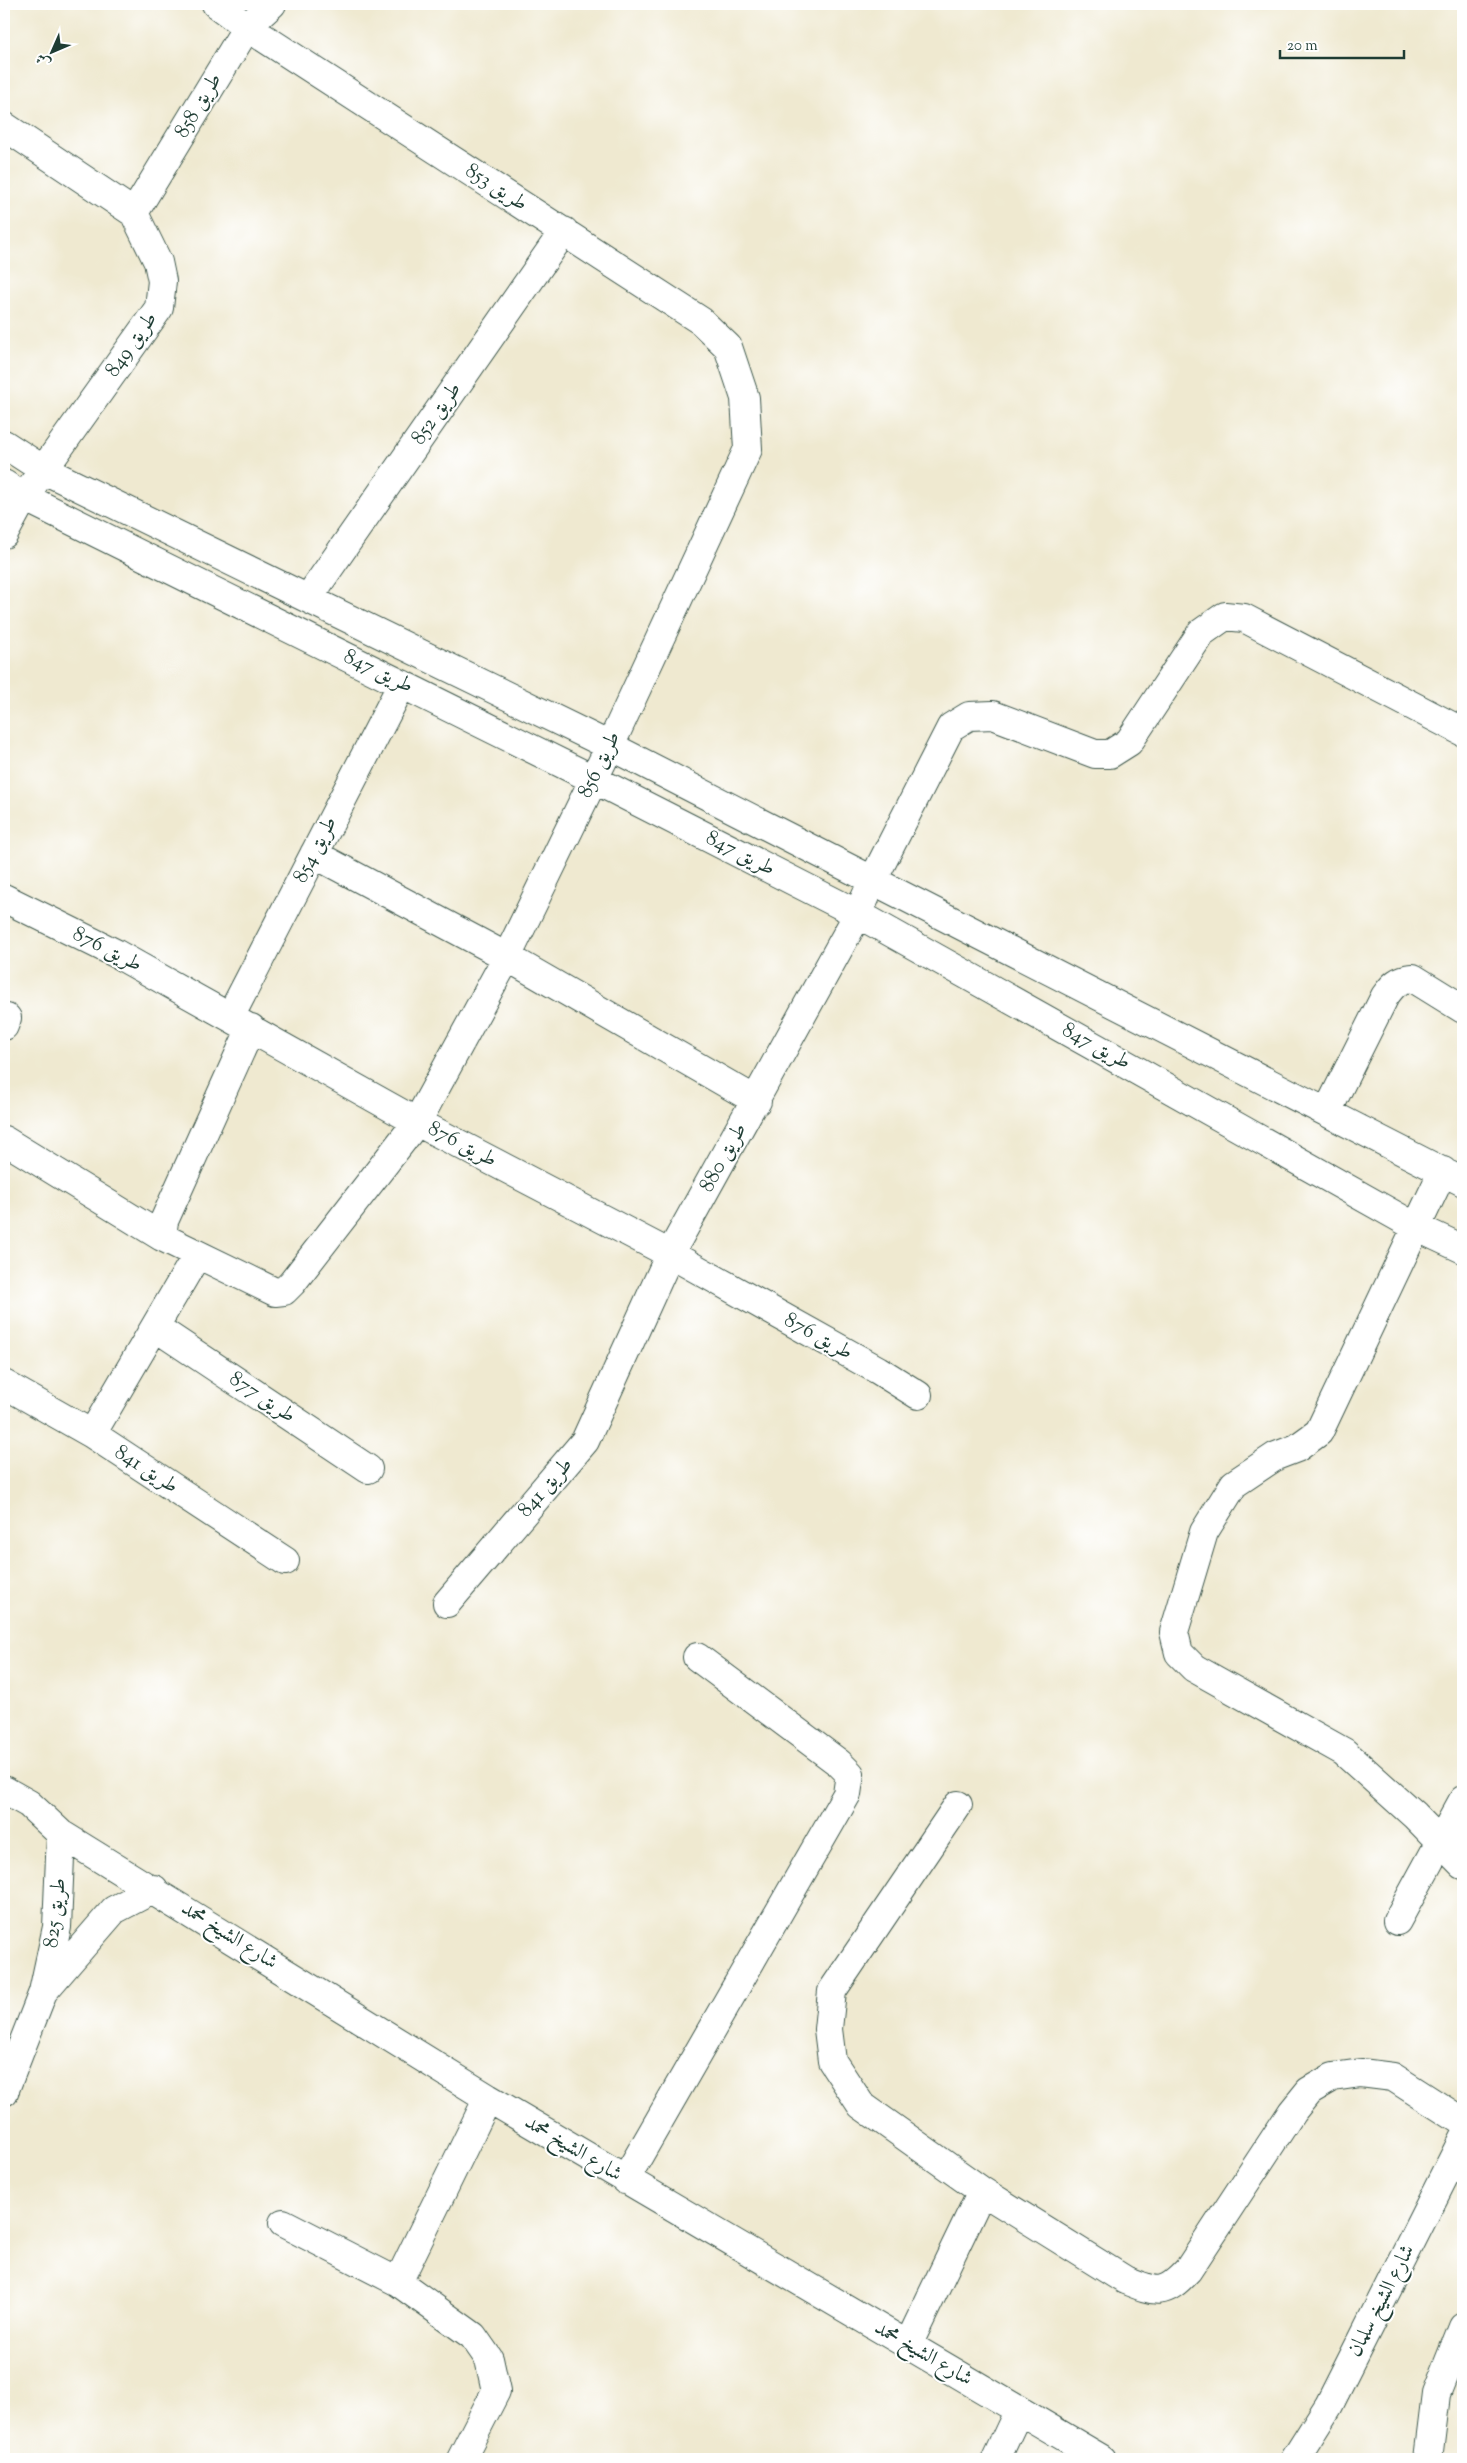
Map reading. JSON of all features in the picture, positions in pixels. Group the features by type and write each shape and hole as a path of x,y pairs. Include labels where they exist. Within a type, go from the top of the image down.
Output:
{"street":[{"name":"طريق 853","path":"216,4 247,27 701,321 728,347 745,398"},
{"name":"طريق 858","path":"134,213 247,27 272,4"},
{"path":"4,126 134,213"},
{"name":"طريق 849","path":"44,470 159,308 162,281 158,262 134,213"},
{"name":"طريق 852","path":"309,597 564,231"},
{"name":"طريق 856","path":"162,1237 275,1292 284,1291 417,1122 507,957 610,746 748,449 745,398"},
{"name":"طريق 847","path":"4,444 44,470 309,597 610,746 1453,1176"},
{"path":"4,534 14,490 44,470"},
{"name":"طريق 847","path":"14,490 593,779 858,914 1416,1227 1463,1249"},
{"name":"طريق 880","path":"585,1441 670,1254 757,1101 858,914 873,880 951,727 969,716 993,715 1095,754 1110,754 1129,742 1201,633 1225,616 1244,618 1463,732"},
{"name":"طريق 854","path":"162,1237 164,1221 241,1023 314,854 402,684"},
{"path":"314,854 507,957 757,1101"},
{"name":"طريق 876","path":"4,898 115,952 417,1122 670,1254 878,1370 918,1395"},
{"path":"1328,1112 1385,996 1394,983 1413,978 1463,1009"},
{"path":"4,1140 162,1237"},
{"path":"1453,1176 1416,1227 1319,1432 1298,1448 1276,1456 1234,1484 1204,1532 1174,1632 1179,1653 1194,1668 1344,1752 1414,1815 1463,1866"},
{"path":"92,1434 198,1255"},
{"name":"طريق 877","path":"155,1327 368,1469"},
{"name":"طريق 841","path":"4,1384 92,1434 285,1561"},
{"name":"طريق 841","path":"448,1603 585,1441"},
{"path":"625,2180 847,1794 850,1774 840,1762 697,1657"},
{"name":"شارع الشيخ محمد","path":"4,1790 29,1804 61,1834 488,2098 625,2180 1102,2457"},
{"path":"1397,1920 1463,1800"},
{"path":"958,1805 832,1991 828,2029 832,2062 862,2105 982,2191 1125,2280 1149,2290 1172,2287 1188,2270 1292,2112 1309,2091 1333,2077 1362,2074 1392,2076 1463,2122"},
{"name":"شارع الشيخ محمد","path":"4,1811 34,1827 61,1834"},
{"name":"طريق 825","path":"4,2092 43,1992 58,1926 61,1834"},
{"name":"طريق 825","path":"43,1992 114,1910 154,1890"},
{"path":"398,2282 488,2098"},
{"name":"شارع الشيخ سلمان","path":"1294,2459 1329,2405 1463,2139"},
{"path":"908,2345 982,2191"},
{"path":"284,2223 398,2282 473,2336 489,2359 496,2391 461,2459"},
{"path":"1428,2459 1436,2394 1463,2326"},
{"path":"996,2459 1020,2410"}]}
